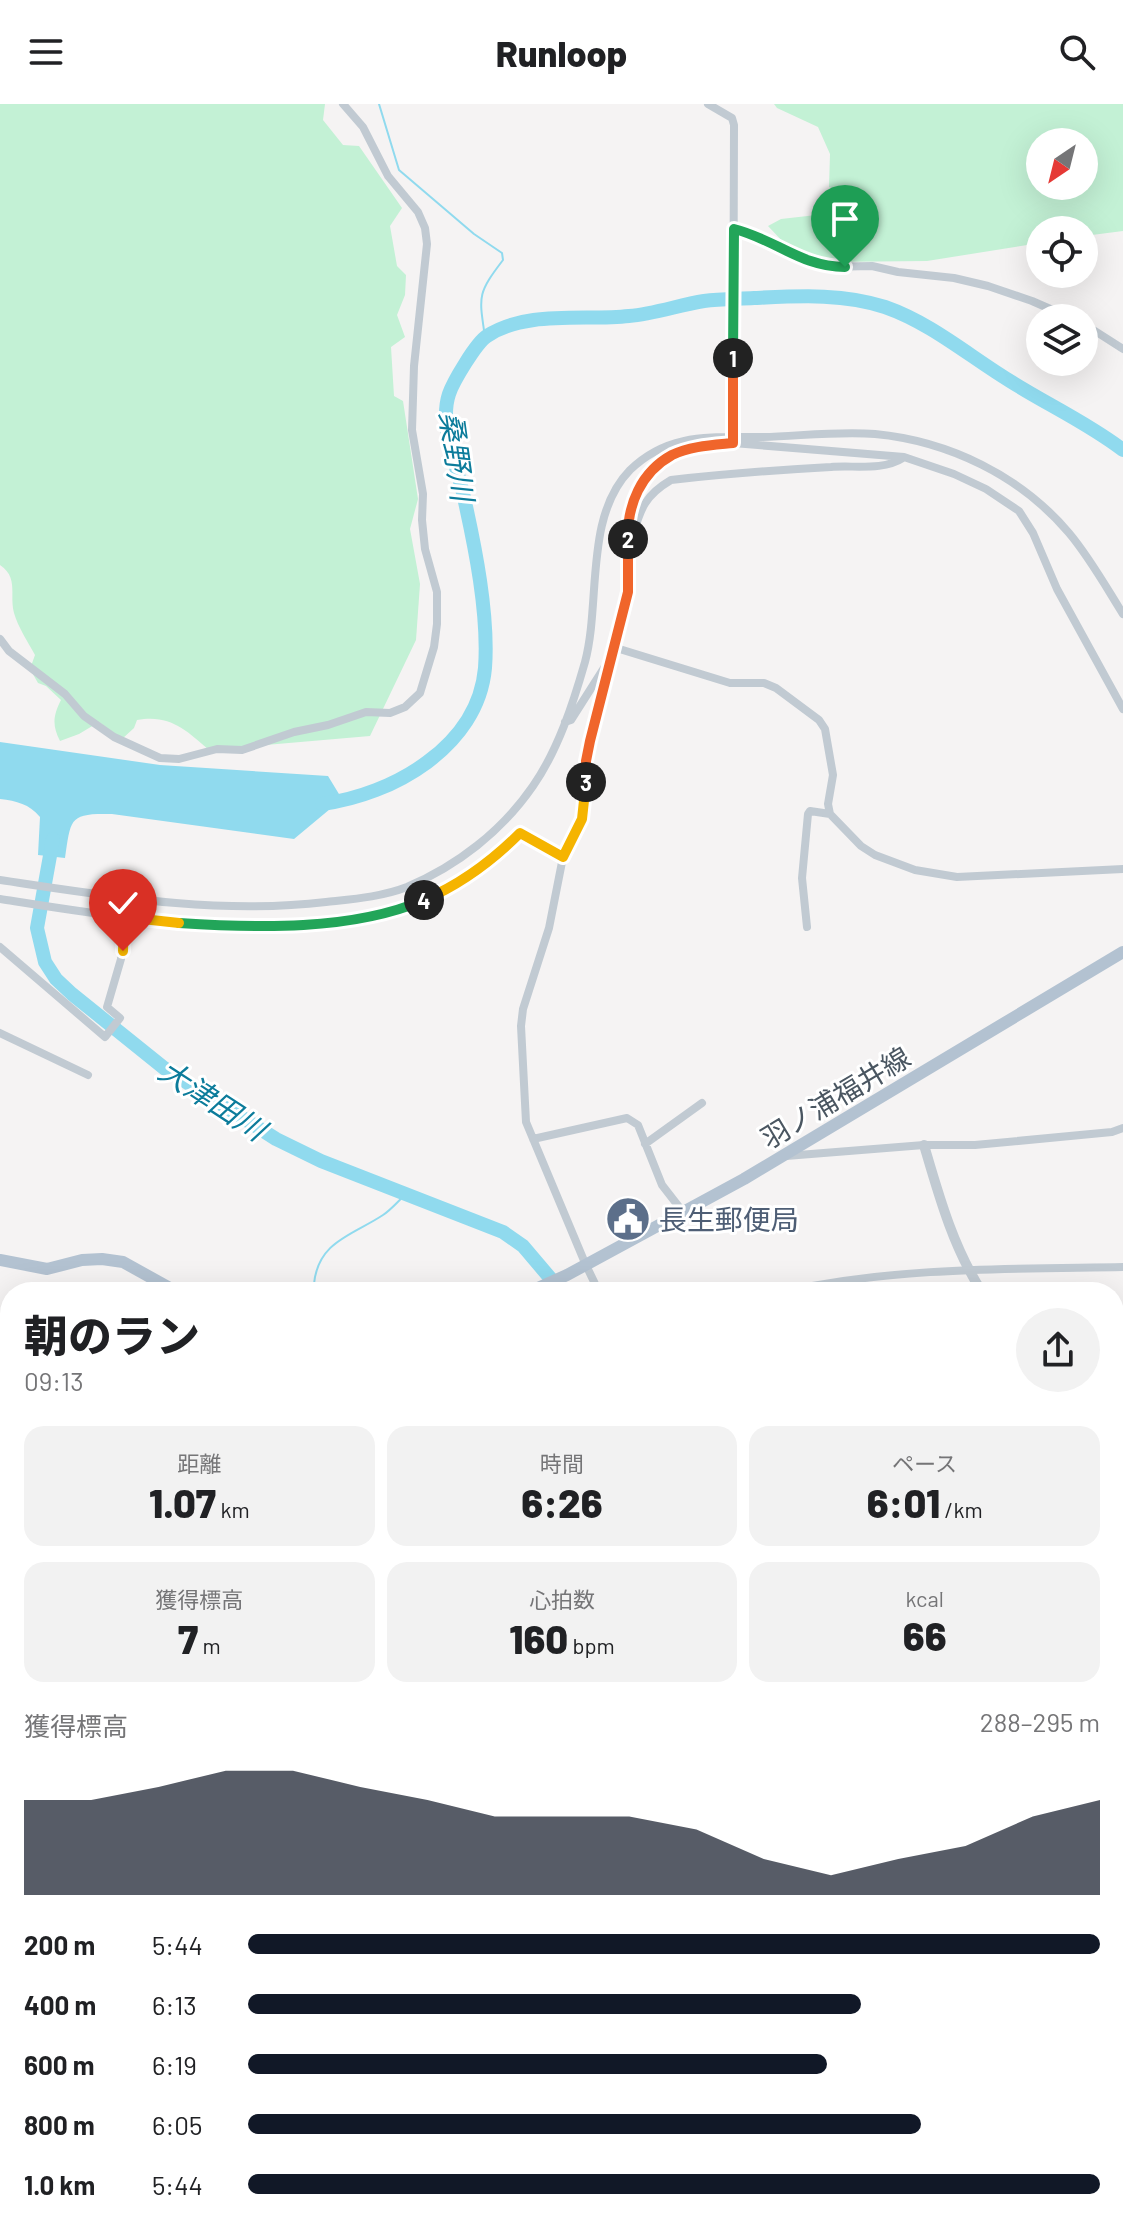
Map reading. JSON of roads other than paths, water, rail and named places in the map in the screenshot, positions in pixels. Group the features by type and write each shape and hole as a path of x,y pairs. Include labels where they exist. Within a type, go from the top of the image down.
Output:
{"main road":[{"name":"羽ノ浦福井線","path":"552,1282 785,1155 1123,952"},
{"path":"0,1260 47,1269 82,1260 102,1259 123,1262 159,1282"}],"street":[{"path":"0,639 9,651 65,694 84,716 114,737 160,758 179,759 217,749 242,750 366,712 390,713 405,707 420,693 434,647 437,624 437,592 425,549 423,494 412,430 414,366 427,244 425,228 418,212 388,176 363,127 343,104"},
{"path":"708,104 732,118 734,125 733,436"},
{"path":"734,229 757,235 796,257 825,267 872,266 954,278 1039,304"},
{"path":"1098,333 1123,349"},
{"path":"0,880 105,897 219,906 294,906 364,898 403,888 439,872 481,843 515,810 534,784 565,722 585,661 592,622 599,537 615,490 631,470 647,457 675,443 706,435 871,434 915,440 953,451 987,467 1050,512 1091,563 1123,614"},
{"path":"594,1282 526,1122 521,1026 523,1009 549,928 563,857 582,819 586,802 586,761 628,592 628,522 640,484 674,454 733,436 904,457 929,464 986,489 1025,518 1057,589 1123,709"},
{"path":"629,545 639,511 650,496 671,480 879,465 896,463 904,457"},
{"path":"613,647 730,683 764,683 819,720 825,729 833,775 828,804 830,814 861,846 875,855 932,874 957,877 1123,869"},
{"path":"565,722 571,720 604,668 610,665"},
{"path":"807,927 802,878 808,814 810,811 830,814"},
{"path":"0,899 124,917 224,926 271,926 356,919 416,903 448,890 478,870 520,833 563,857"},
{"path":"0,947 105,1037 119,1020 107,1007 121,959 124,917"},
{"path":"0,1033 88,1075"},
{"path":"645,1144 702,1103"},
{"path":"533,1139 627,1118 638,1125 662,1185 683,1212"},
{"path":"785,1155 795,1157 924,1145 975,1145 1112,1132 1123,1128"},
{"path":"924,1145 944,1213 976,1282"},
{"path":"827,1282 967,1268 1123,1267"}],"water":[{"path":"0,742 160,765 328,776 342,799 294,839 98,814 80,817 71,826 65,858 38,855 40,817 22,804 0,799"}],"waterway":[{"path":"379,104 399,170 474,234 502,253 503,260 482,296 485,337"},
{"name":"桑野川","path":"322,804 376,790 427,762 449,743 466,721 479,696 486,647 483,603 472,535 447,431 446,406 451,388 471,354 482,340 502,328 556,318 638,315 716,300 820,296 853,299 885,307 934,331 1123,450"},
{"name":"大津田川","path":"53,839 37,928 45,962 56,979 72,994 164,1068 276,1139 321,1161 503,1232 523,1246 554,1282"},
{"path":"314,1282 322,1258 330,1249 383,1215 407,1193"}],"place":[{"name":"長生郵便局","path":"628,1219"}]}
